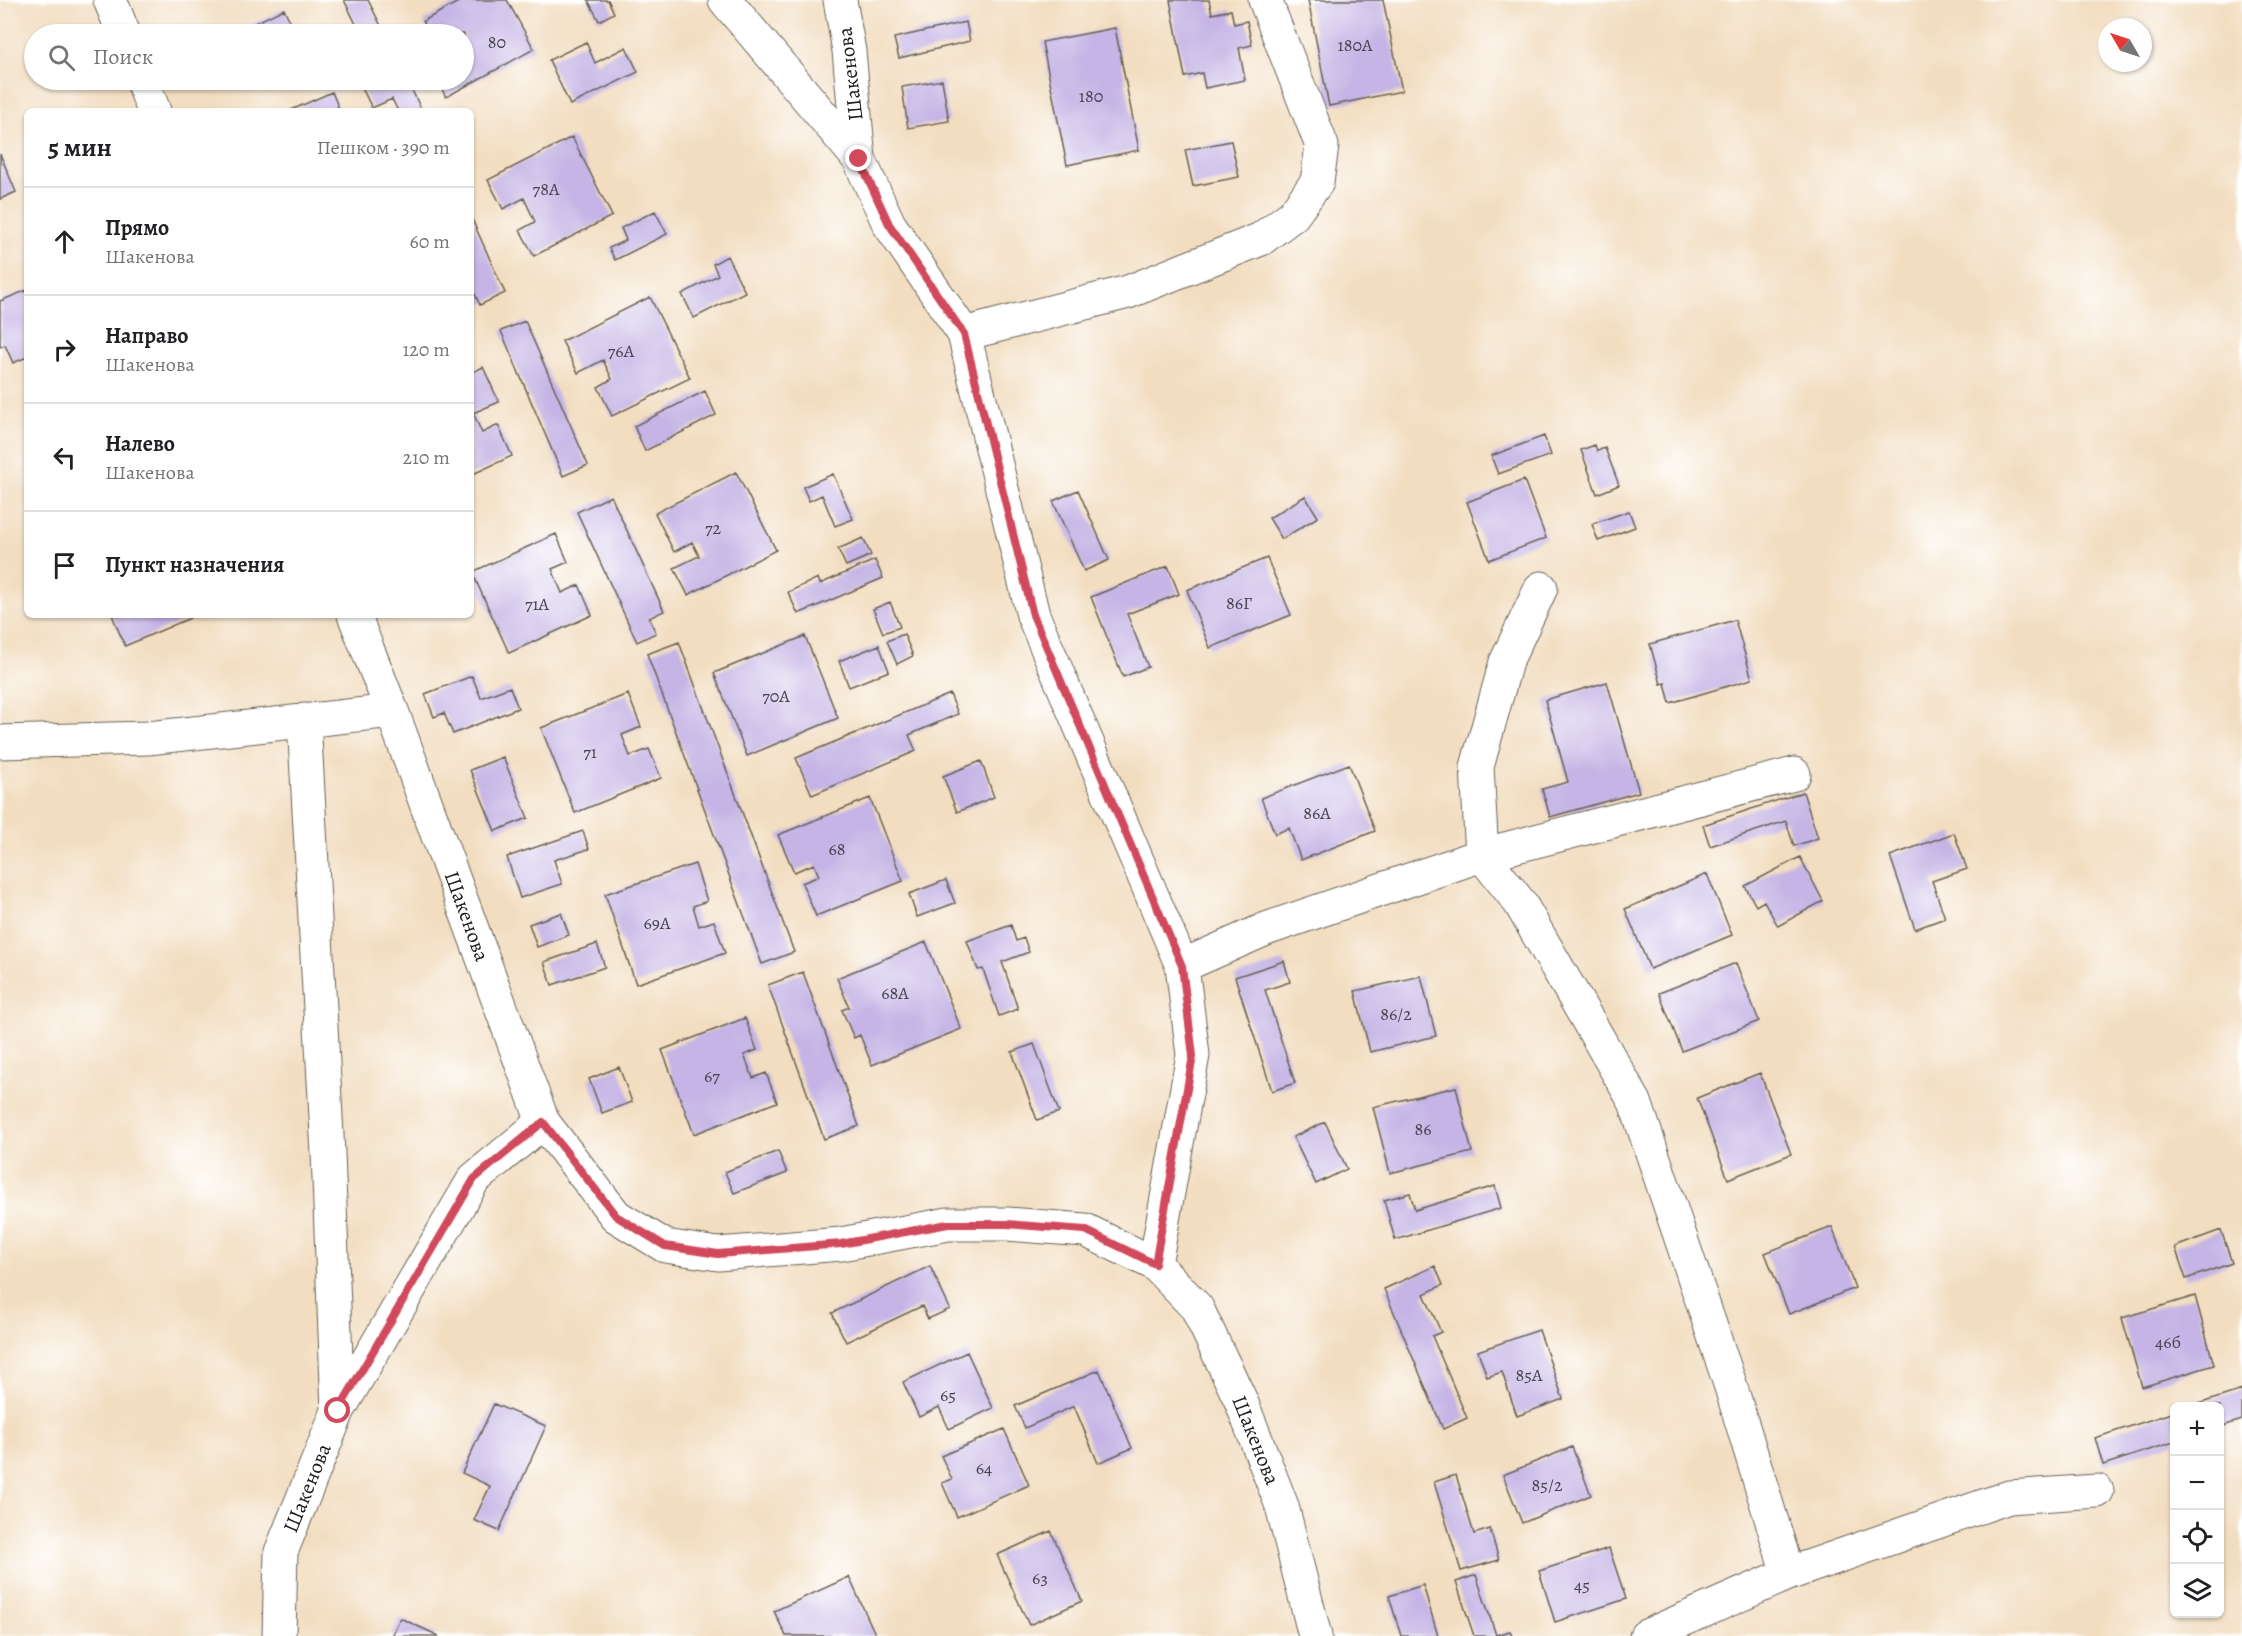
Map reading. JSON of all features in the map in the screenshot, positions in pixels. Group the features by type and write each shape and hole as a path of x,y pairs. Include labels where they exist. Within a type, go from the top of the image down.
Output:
{"street":[{"path":"725,0 859,159"},
{"name":"Шакенова","path":"840,0 849,51 859,159 889,224 964,334 1033,615 1182,966 1193,1056 1155,1264"},
{"path":"964,334 1128,292 1261,239 1293,215 1317,182 1322,146 1265,0"},
{"path":"114,1 121,24"},
{"path":"146,90 153,108"},
{"path":"1541,588 1506,662 1477,767 1482,855 1520,903 1635,1102 1730,1384 1788,1574"},
{"name":"Шакенова","path":"355,618 392,711 543,1122 616,1216 665,1246 718,1254 841,1244 948,1224 1007,1224 1085,1230 1155,1264 1197,1308 1241,1401 1282,1506 1315,1636"},
{"path":"0,742 148,738 392,711"},
{"path":"304,720 328,1153 338,1411"},
{"path":"1182,966 1266,929 1482,855 1794,774"},
{"name":"Шакенова","path":"279,1636 281,1552 338,1411 474,1179 543,1122"},
{"path":"1646,1636 1788,1574 2009,1497 2097,1491"}],"building":[{"path":"344,0 368,0 380,24 356,24"},
{"path":"462,0 507,0 534,49 474,82 474,24 425,24 423,21"},
{"path":"588,0 608,0 614,13 599,21"},
{"path":"1170,0 1209,0 1212,14 1231,10 1234,24 1247,21 1252,45 1239,48 1245,80 1205,88 1202,73 1185,77"},
{"path":"1308,0 1383,0 1402,91 1329,106"},
{"path":"284,9 292,24 253,24"},
{"path":"966,22 970,41 899,58 894,38"},
{"path":"1115,28 1139,150 1067,165 1042,42"},
{"path":"586,42 595,63 626,47 638,72 570,105 549,60"},
{"path":"942,80 949,121 908,128 902,87"},
{"path":"363,90 412,90 421,108 396,108 392,99 372,108"},
{"path":"442,90 459,90 446,97"},
{"path":"332,92 339,108 296,108"},
{"path":"572,137 612,216 534,256 520,230 535,222 524,198 503,209 488,180"},
{"path":"1231,141 1239,177 1193,186 1185,150"},
{"path":"0,154 16,192 0,199"},
{"path":"655,211 667,234 615,260 609,248 626,240 621,228"},
{"path":"474,224 505,293 480,305 474,292"},
{"path":"727,256 745,292 694,318 682,294 718,275 713,264"},
{"path":"24,291 24,358 13,363 5,345 0,347 0,301"},
{"path":"650,297 690,378 612,416 598,387 612,379 603,360 578,373 562,341"},
{"path":"525,321 588,465 563,476 501,331"},
{"path":"483,367 499,402 474,413 474,372"},
{"path":"705,391 716,415 645,451 634,426"},
{"path":"474,415 482,433 498,425 512,456 474,474"},
{"path":"1544,436 1551,455 1498,474 1491,456"},
{"path":"1595,445 1597,451 1605,448 1619,485 1597,494 1581,450"},
{"path":"736,472 776,550 688,595 674,568 699,556 692,542 674,552 655,513"},
{"path":"833,474 853,519 835,526 822,495 809,501 803,487"},
{"path":"1524,480 1546,538 1489,560 1467,502"},
{"path":"1078,490 1109,560 1084,571 1053,501"},
{"path":"611,496 664,611 649,618 656,633 637,642 577,512"},
{"path":"1305,496 1318,517 1282,539 1269,518"},
{"path":"1629,511 1635,527 1598,541 1592,524"},
{"path":"556,534 568,562 552,569 562,593 579,585 592,615 509,653 474,576 474,571"},
{"path":"863,538 871,555 846,566 838,549"},
{"path":"1267,558 1291,615 1210,648 1187,590"},
{"path":"875,560 883,578 798,614 788,592 818,578 820,584"},
{"path":"1168,566 1179,594 1127,614 1148,667 1123,677 1091,597"},
{"path":"890,602 900,627 883,633 873,609"},
{"path":"113,618 190,618 125,646"},
{"path":"1735,620 1752,679 1670,703 1665,683 1661,684 1650,644"},
{"path":"904,634 913,656 897,664 887,641"},
{"path":"805,636 838,718 747,756 714,673"},
{"path":"679,642 794,952 762,964 647,654"},
{"path":"879,645 889,671 849,687 839,661"},
{"path":"472,676 481,698 510,687 518,708 453,734 444,713 434,717 425,694"},
{"path":"1607,682 1639,792 1550,817 1542,789 1568,782 1545,700"},
{"path":"628,694 641,727 622,735 630,756 649,749 661,778 575,813 541,728"},
{"path":"950,694 958,714 909,735 916,751 812,795 796,758"},
{"path":"503,757 528,818 495,831 470,770"},
{"path":"981,761 994,797 957,812 943,776"},
{"path":"1349,764 1375,831 1301,860 1289,828 1275,834 1261,798"},
{"path":"1803,792 1818,838 1794,846 1786,821 1710,846 1703,825"},
{"path":"870,798 903,881 816,916 802,883 819,876 814,864 794,872 778,835"},
{"path":"583,831 589,849 554,860 562,884 520,898 507,857"},
{"path":"1954,833 1967,869 1932,881 1945,918 1915,929 1890,856"},
{"path":"1800,857 1823,901 1778,926 1764,901 1756,906 1745,886"},
{"path":"695,864 707,901 693,906 699,926 714,921 725,953 636,984 605,894"},
{"path":"1707,874 1732,935 1650,969 1625,909"},
{"path":"946,880 955,903 917,917 909,894"},
{"path":"561,913 569,935 537,947 529,924"},
{"path":"1011,925 1016,941 1024,938 1029,952 1002,962 1018,1009 999,1016 983,969 978,970 967,941"},
{"path":"926,942 961,1029 872,1065 860,1035 854,1038 842,1010 849,1007 837,978"},
{"path":"597,944 605,967 552,985 544,962"},
{"path":"1284,961 1290,982 1265,990 1295,1083 1272,1091 1235,977"},
{"path":"1736,963 1759,1021 1682,1051 1659,993"},
{"path":"803,972 859,1126 824,1139 768,985"},
{"path":"1421,976 1436,1036 1370,1052 1355,991"},
{"path":"745,1018 757,1050 744,1055 753,1078 766,1073 777,1102 694,1134 662,1050"},
{"path":"1034,1044 1059,1112 1037,1120 1012,1052"},
{"path":"619,1067 632,1102 602,1113 589,1079"},
{"path":"1760,1073 1791,1154 1728,1179 1697,1098"},
{"path":"1456,1087 1472,1152 1390,1173 1373,1107"},
{"path":"1325,1122 1347,1169 1316,1184 1293,1137"},
{"path":"778,1151 787,1173 734,1193 725,1172"},
{"path":"1495,1186 1501,1208 1395,1240 1384,1200 1410,1193 1415,1210"},
{"path":"1832,1227 1855,1288 1789,1314 1765,1253"},
{"path":"2221,1230 2232,1263 2186,1279 2175,1247"},
{"path":"930,1266 950,1309 928,1319 922,1306 846,1342 832,1313"},
{"path":"1435,1266 1443,1285 1424,1294 1441,1332 1432,1336 1467,1418 1443,1429 1384,1289"},
{"path":"2195,1296 2214,1365 2142,1387 2122,1318"},
{"path":"1539,1330 1563,1399 1517,1416 1502,1372 1487,1377 1478,1351"},
{"path":"967,1352 993,1408 949,1429 939,1407 919,1417 903,1382"},
{"path":"1099,1370 1132,1448 1098,1463 1074,1406 1025,1428 1015,1406"},
{"path":"2242,1390 2242,1420 2224,1426 2224,1402 2204,1402"},
{"path":"494,1404 546,1426 499,1531 474,1520 490,1486 462,1473"},
{"path":"2170,1413 2170,1443 2103,1465 2095,1438"},
{"path":"1004,1429 1029,1485 957,1517 942,1483 952,1479 941,1456"},
{"path":"1572,1447 1591,1495 1522,1523 1503,1475"},
{"path":"1456,1475 1474,1534 1490,1529 1499,1560 1461,1571 1434,1482"},
{"path":"1051,1531 1082,1601 1029,1625 997,1555"},
{"path":"1609,1548 1626,1599 1555,1622 1539,1571"},
{"path":"1476,1575 1496,1635 1510,1631 1512,1636 1474,1636 1456,1582"},
{"path":"849,1577 876,1636 786,1636 774,1611"},
{"path":"1423,1585 1438,1636 1401,1636 1389,1596"},
{"path":"400,1618 439,1636 392,1636"}],"route":[{"path":"338,1411 474,1179 543,1122 616,1216 665,1246 718,1254 841,1244 948,1224 1007,1224 1085,1230 1155,1264 1193,1056 1182,966 1033,615 964,334 889,224 859,159"}]}
